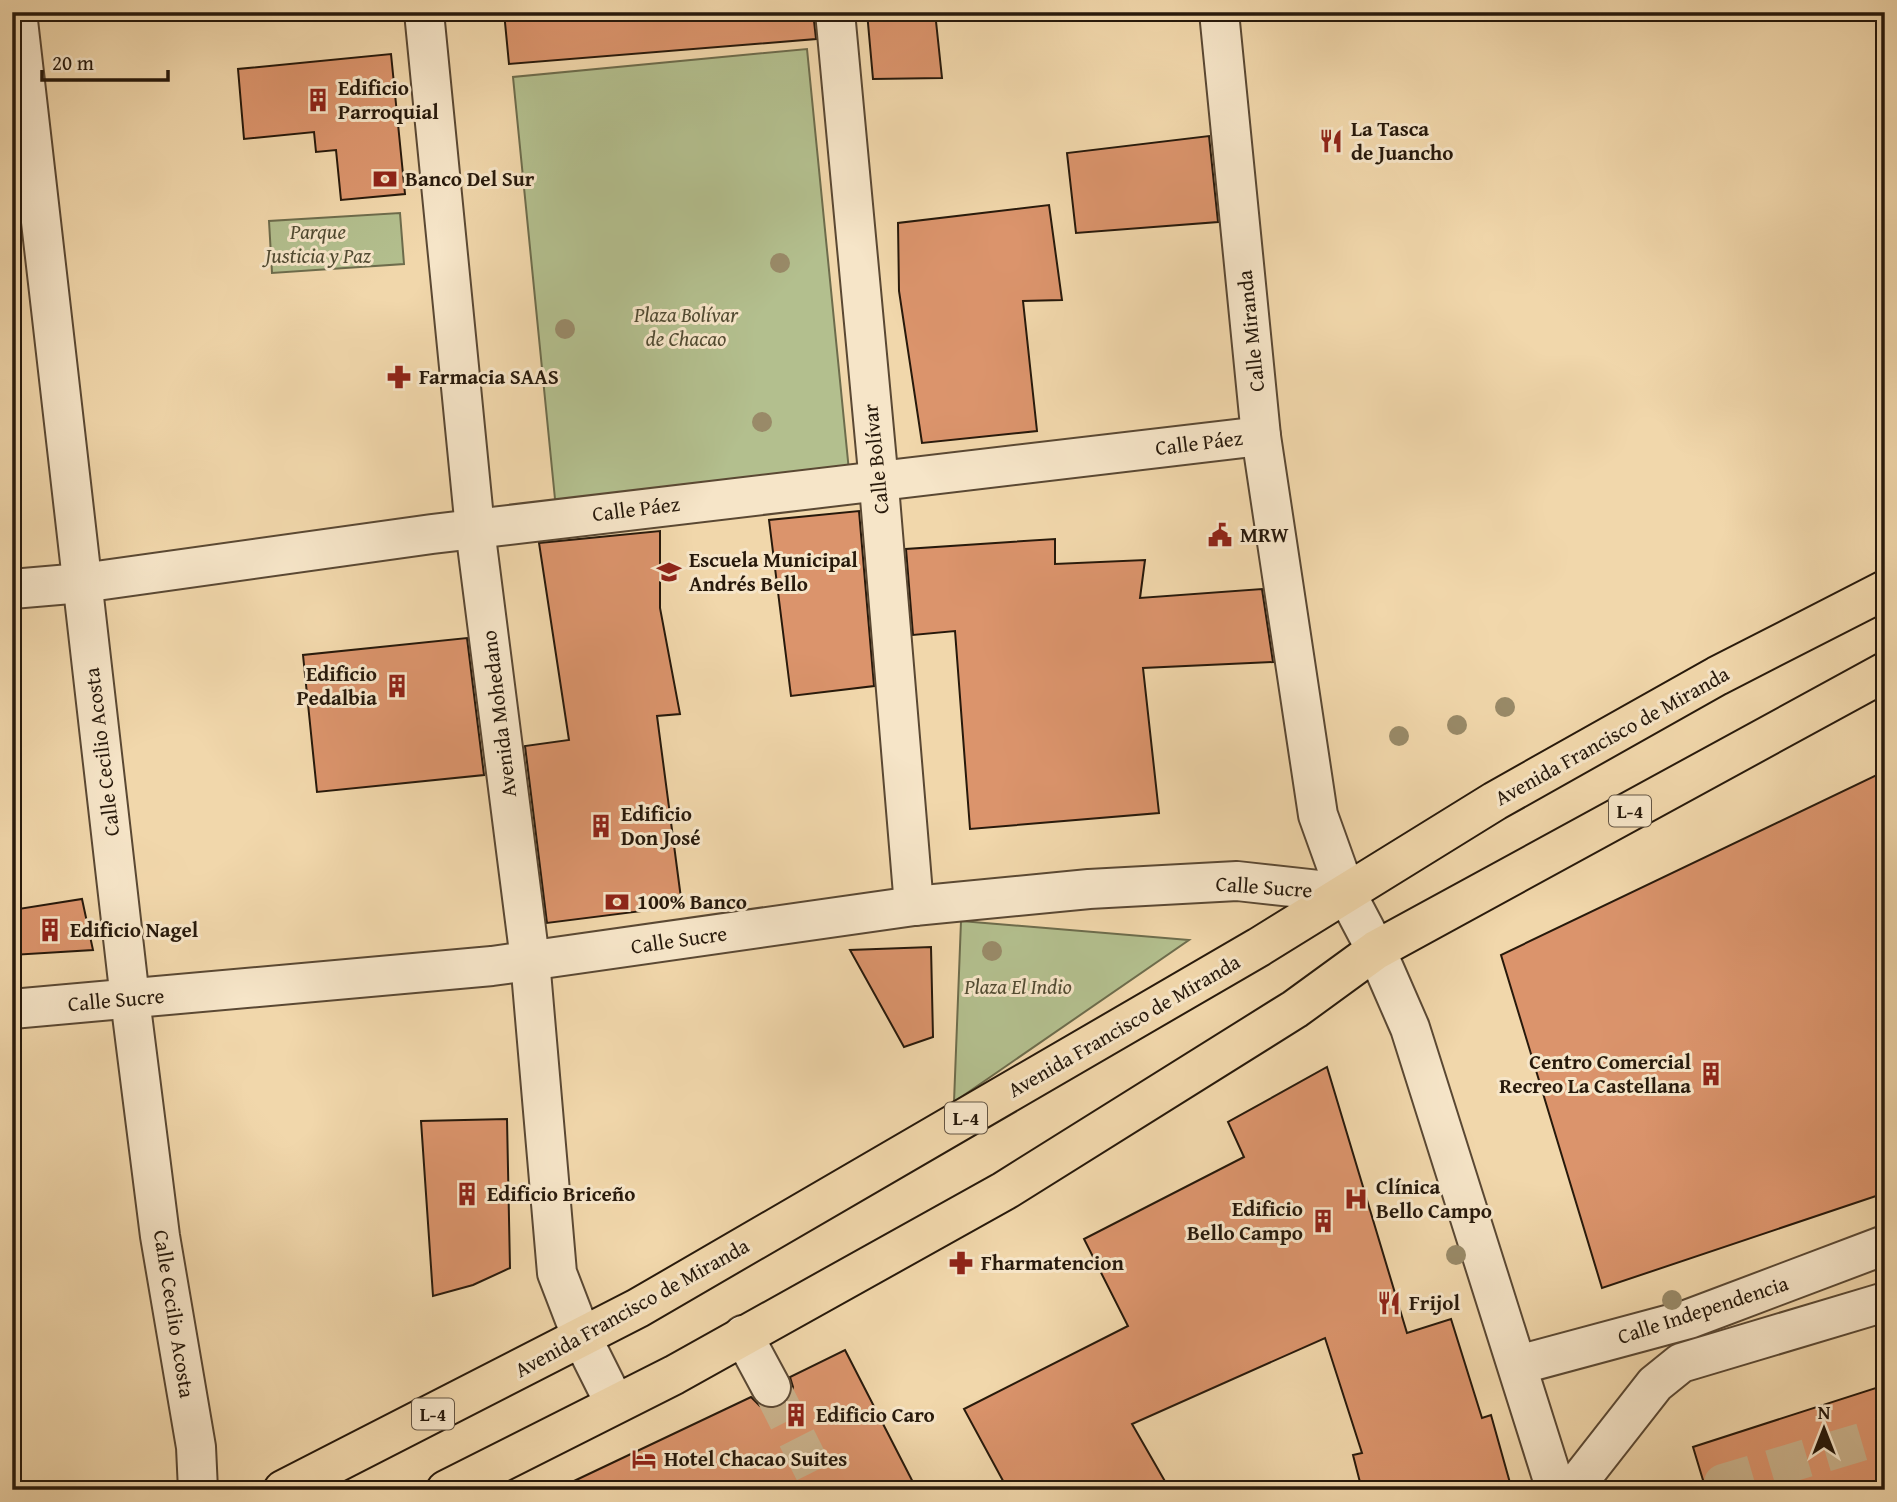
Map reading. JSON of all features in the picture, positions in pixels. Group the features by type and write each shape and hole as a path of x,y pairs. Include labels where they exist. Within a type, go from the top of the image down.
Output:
{"main road":[{"name":"Avenida Francisco de Miranda","path":"283,1490 638,1308 997,1100 1346,893 1495,801 1717,676 1885,590"},
{"name":"L-4","path":"446,1490 674,1375 1004,1191 1295,1009 1376,950 1885,672"}],"street":[{"name":"Calle Cecilio Acosta","path":"17,12 130,999 160,1236 196,1447 198,1490"},
{"name":"Avenida Mohedano","path":"424,12 475,529 530,960 557,1273 582,1338 615,1404"},
{"name":"Calle Bolívar","path":"835,12 879,480 914,906"},
{"name":"Calle Miranda","path":"1219,12 1261,436 1318,815 1346,893 1376,950 1410,1028 1556,1490"},
{"name":"Calle Páez","path":"12,589 82,583 475,529 1261,436"},
{"name":"Calle Sucre","path":"12,1009 492,966 914,906 1089,889 1237,881 1346,893"},
{"name":"Calle Independencia","path":"1518,1365 1689,1319 1885,1245"},
{"path":"1572,1490 1655,1384 1681,1363 1885,1302"},
{"path":"743,1335 771,1387"}],"green space":[{"name":"Plaza Bolívar de Chacao","path":"807,49 850,481 556,509 513,77"},
{"name":"Parque Justicia y Paz","path":"400,213 404,264 272,273 269,221"},
{"name":"Plaza El Indio","path":"961,921 1189,940 954,1102"}],"building":[{"path":"504,12 813,12 816,39 509,64"},
{"path":"867,12 935,12 942,78 873,79"},
{"name":"Edificio Parroquial","path":"391,54 405,194 341,200 336,150 316,152 314,132 244,139 238,69"},
{"path":"1209,136 1218,222 1076,233 1067,153"},
{"path":"1049,205 1062,300 1023,301 1037,431 922,443 899,291 898,223"},
{"path":"859,511 874,686 791,696 769,520"},
{"path":"660,531 660,608 680,714 657,716 682,906 547,923 525,746 569,740 539,543"},
{"path":"1055,539 1055,564 1145,560 1140,598 1262,589 1273,662 1143,668 1159,813 970,829 955,631 913,635 906,549"},
{"name":"Edificio Pedalbia","path":"467,638 484,775 317,792 303,655"},
{"name":"Centro Comercial Recreo La Castellana","path":"1885,771 1885,1193 1602,1288 1501,955"},
{"name":"Edificio Nagel","path":"82,899 93,950 12,955 12,910"},
{"path":"931,947 933,1037 904,1047 850,950"},
{"path":"1327,1067 1407,1333 1451,1319 1482,1418 1491,1415 1512,1490 1362,1490 1353,1455 1362,1453 1325,1338 1132,1424 1170,1490 1008,1490 964,1409 1128,1326 1084,1239 1244,1157 1228,1122"},
{"name":"Edificio Briceño","path":"507,1119 510,1268 473,1285 433,1296 421,1121"},
{"name":"Edificio Caro","path":"845,1350 917,1490 555,1490 751,1397 760,1406 771,1409 781,1407 790,1398 793,1387 790,1377"},
{"path":"1885,1385 1885,1490 1706,1490 1693,1447"}],"tunnel":[{"path":"771,1387 823,1490"},
{"path":"1725,1490 1723,1483 1885,1435"}],"place":[{"name":"Edificio Parroquial","path":"318,100"},
{"name":"La Tasca de Juancho","path":"1331,141"},
{"name":"Banco Del Sur","path":"385,179"},
{"name":"Farmacia SAAS","path":"399,377"},
{"name":"MRW","path":"1220,535"},
{"name":"Escuela Municipal Andrés Bello","path":"669,572"},
{"name":"Edificio Pedalbia","path":"397,686"},
{"name":"Edificio Don José","path":"601,826"},
{"name":"100% Banco","path":"617,902"},
{"name":"Edificio Nagel","path":"50,930"},
{"name":"Centro Comercial Recreo La Castellana","path":"1711,1074"},
{"name":"Edificio Briceño","path":"467,1194"},
{"name":"Clínica Bello Campo","path":"1356,1199"},
{"name":"Edificio Bello Campo","path":"1323,1221"},
{"name":"Fharmatencion","path":"961,1263"},
{"name":"Frijol","path":"1389,1303"},
{"name":"Edificio Caro","path":"796,1415"},
{"name":"Hotel Chacao Suites","path":"644,1459"}]}
